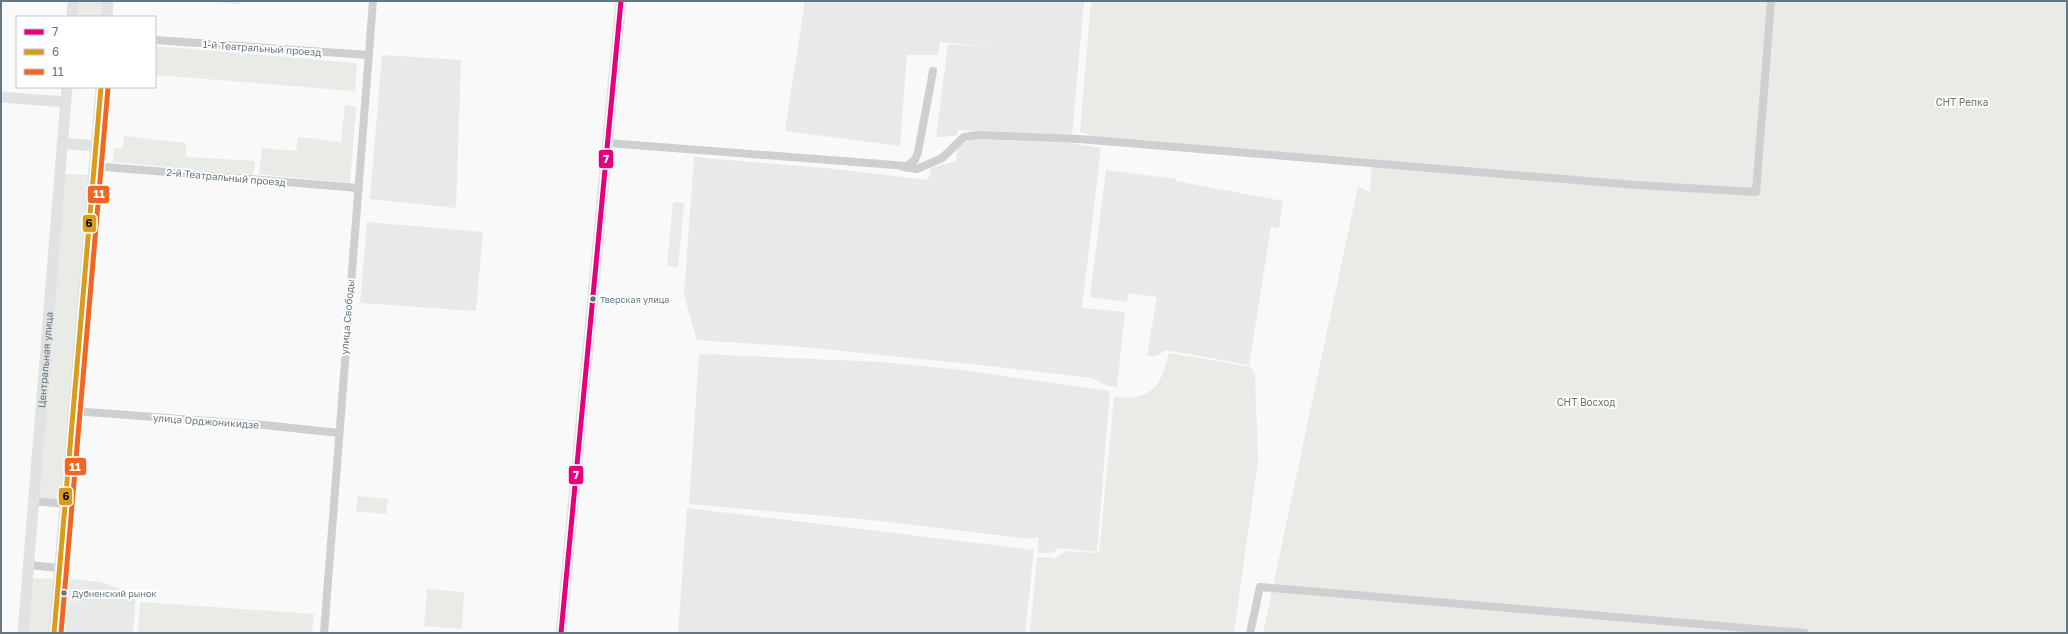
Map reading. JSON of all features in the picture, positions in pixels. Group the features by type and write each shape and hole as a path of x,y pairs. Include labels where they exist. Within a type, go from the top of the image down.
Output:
{"street":[{"path":"72,16 73,1"},
{"path":"107,16 108,1"},
{"name":"улица Свободы","path":"324,633 338,433 373,1"},
{"path":"561,633 621,1"},
{"path":"608,143 917,169 942,158 964,137 977,135 1079,139 1597,182 1756,192 1771,1"},
{"name":"1-й Театральный проезд","path":"156,40 368,55"},
{"path":"904,167 911,164 918,152 932,71"},
{"name":"Центральная улица","path":"23,633 67,88"},
{"path":"54,633 100,88"},
{"path":"1,97 66,102"},
{"path":"62,143 95,146"},
{"name":"2-й Театральный проезд","path":"94,166 358,188"},
{"name":"улица Орджоникидзе","path":"73,411 264,425 338,433"},
{"path":"33,501 65,504"},
{"path":"28,565 60,568"},
{"path":"1250,633 1260,587 1805,633"}],"shaded area":[{"path":"199,1 240,1 240,4"},
{"path":"805,1 1084,1 1072,135 958,130 956,136 936,137 948,44 1004,48 940,42 938,55 907,55 900,146 785,131"},
{"path":"382,55 461,60 456,208 370,199"},
{"path":"972,139 1071,143 1101,148 1082,308 1125,312 1117,387 1107,386 1092,378 989,366 803,347 697,340 684,295 694,157 825,168 928,180 931,168 956,161 958,147"},
{"path":"1106,170 1176,179 1176,181 1283,201 1279,228 1271,227 1249,365 1166,350 1156,356 1147,356 1157,297 1128,293 1127,302 1090,297"},
{"path":"367,222 483,232 476,311 360,303"},
{"path":"699,354 881,362 962,370 1110,391 1097,552 1059,548 1052,553 1038,553 1038,537 1031,539 871,520 689,504"},
{"path":"687,508 1034,550 1025,633 678,633"},
{"name":"Дубненский рынок","path":"61,578 100,582 136,594 133,633 57,633"}],"green space":[{"path":"78,1 103,1 102,16 77,16"},
{"name":"СНТ Восход","path":"1091,1 2067,1 2067,633 1263,633 1358,186 1370,192 1372,159 1108,140 1080,132"},
{"path":"156,46 357,63 355,91 156,75"},
{"path":"345,105 356,107 350,183 259,174 262,148 296,151 298,137 341,142"},
{"path":"124,136 186,143 186,157 255,161 253,175 113,162 114,148 123,149"},
{"path":"63,174 88,175 60,499 38,498"},
{"path":"673,202 684,203 678,267 667,266"},
{"path":"1169,353 1251,367 1255,375 1258,460 1234,633 1030,633 1037,557 1055,558 1066,551 1099,553 1114,397 1127,397 1146,394 1158,383 1166,365"},
{"path":"358,496 388,499 386,514 356,511"},
{"path":"31,578 54,579 50,633 26,633"},
{"path":"427,589 464,592 462,629 424,626"},
{"path":"140,602 314,614 312,633 138,633"}],"transit line":[{"name":"7","path":"561,633 621,1"},
{"name":"6","path":"54,633 101,88"},
{"name":"11","path":"61,633 108,88"}],"place":[{"name":"Тверская улица","path":"593,299"},
{"name":"Дубненский рынок","path":"64,593"}],"park label":[{"name":"СНТ Репка","path":"1962,102"}]}
